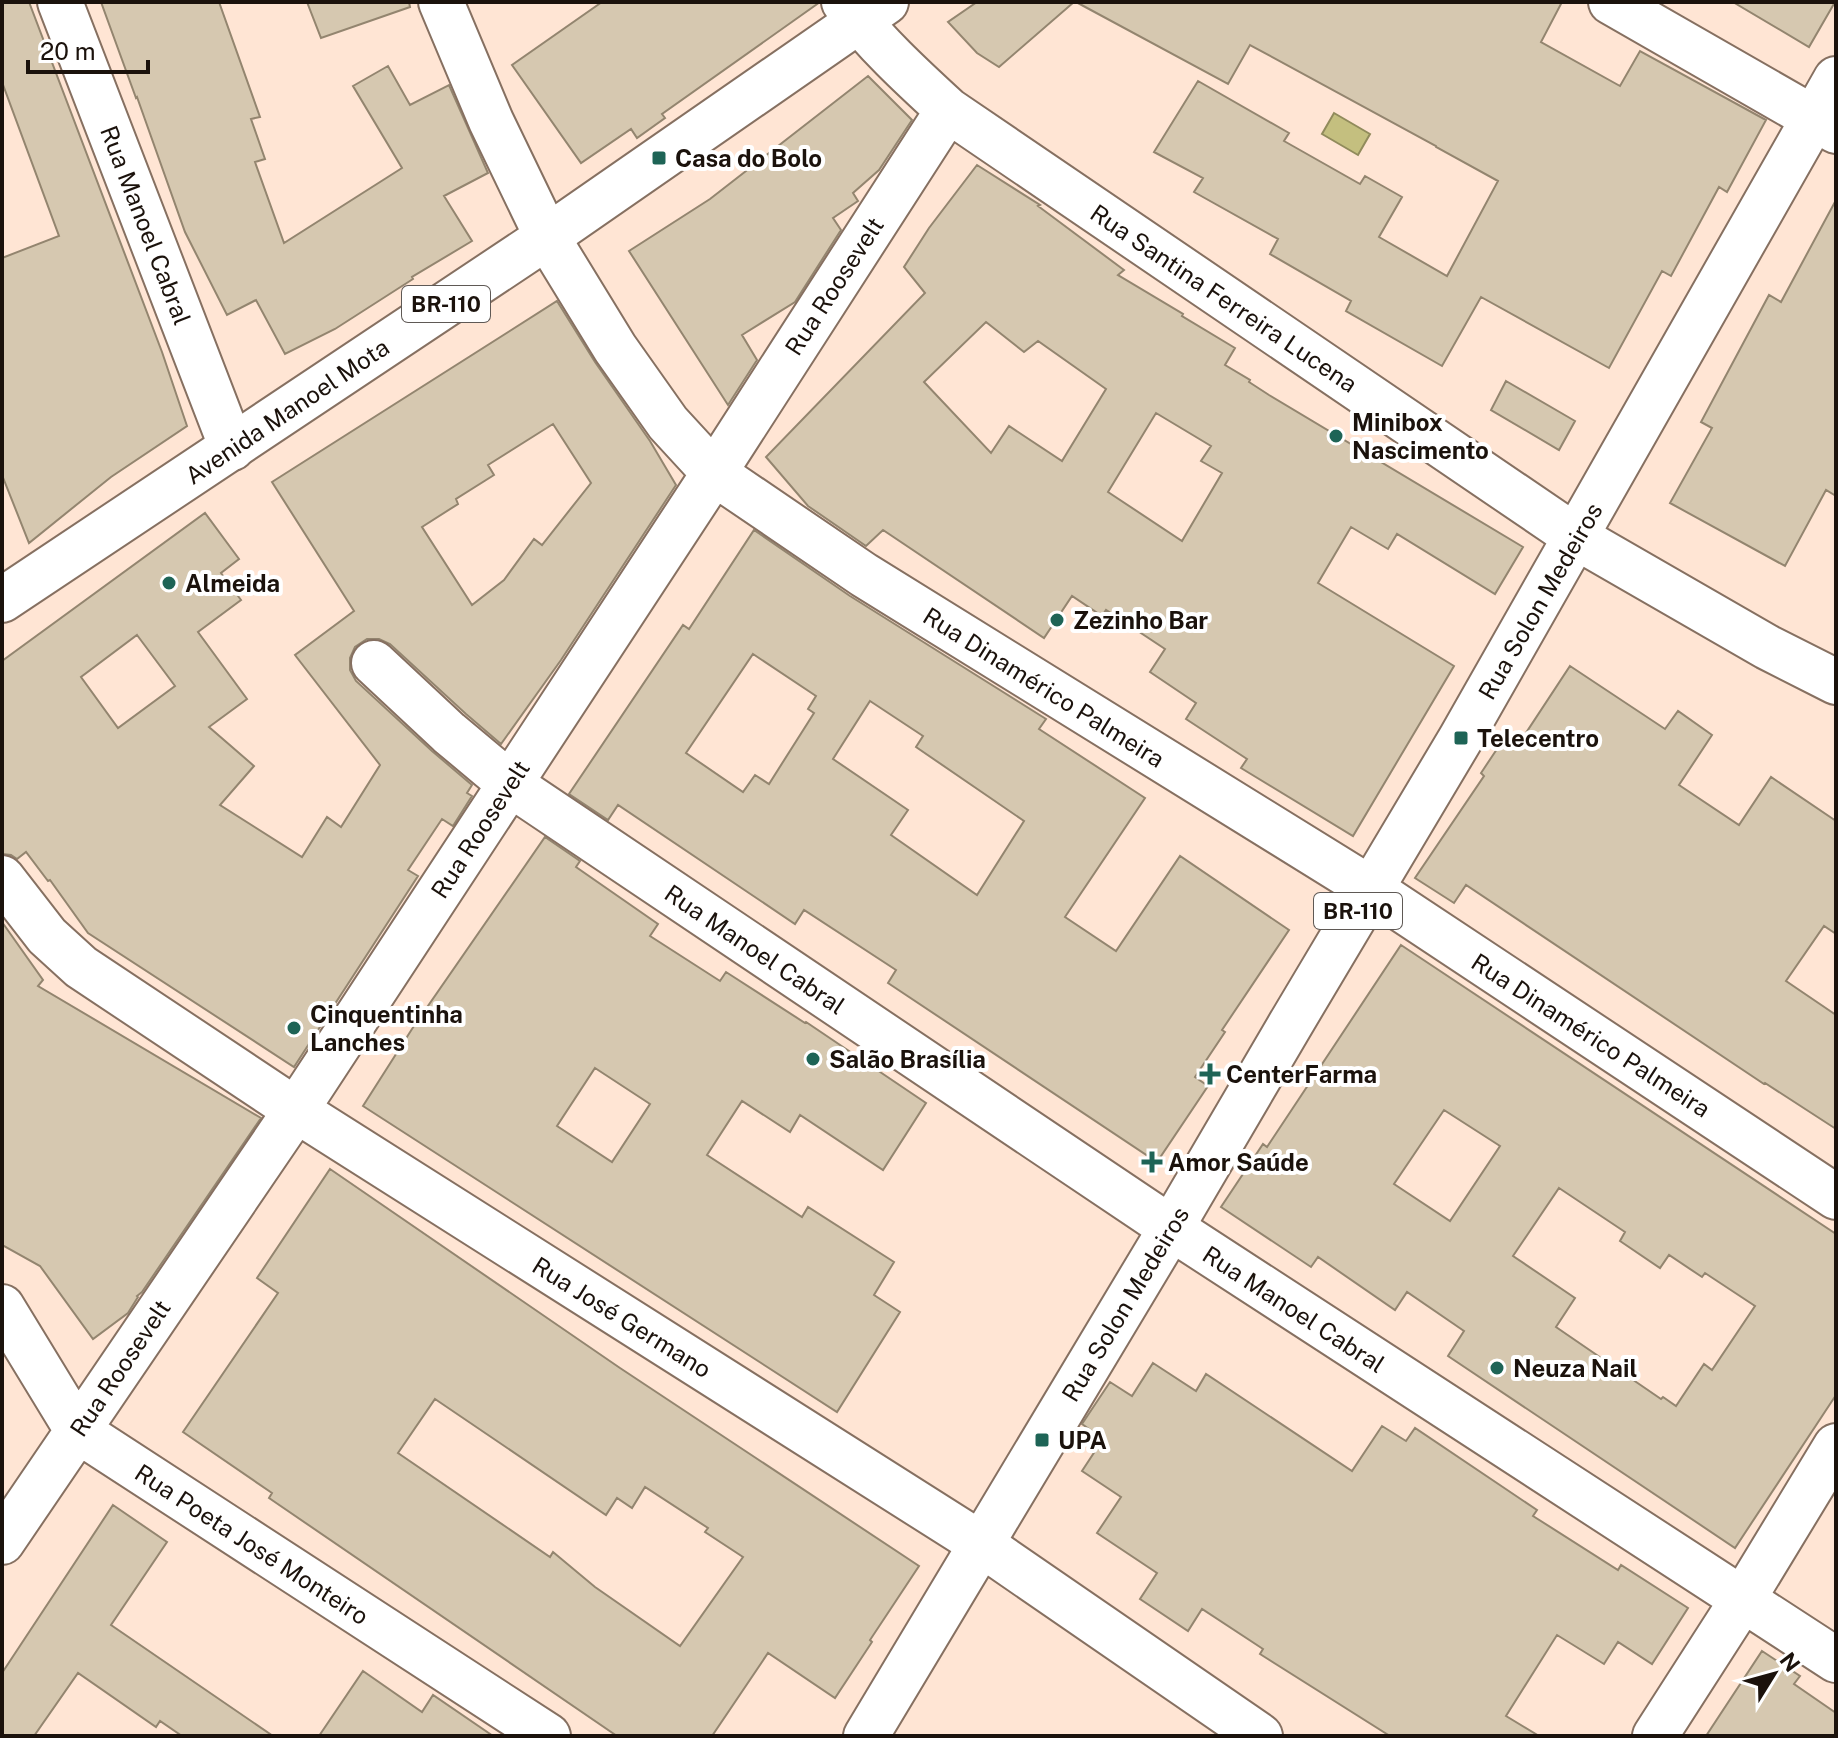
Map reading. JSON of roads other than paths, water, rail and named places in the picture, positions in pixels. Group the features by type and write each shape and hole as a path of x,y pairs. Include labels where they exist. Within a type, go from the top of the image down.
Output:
{"street":[{"name":"Rua Manoel Cabral","path":"60,2 232,448"},
{"name":"Rua Dinamérico Palmeira","path":"441,2 491,121 547,237 615,348 668,423 714,473 864,575 1371,889 1836,1197"},
{"path":"1611,2 1824,125"},
{"name":"Avenida Manoel Mota","path":"2,600 547,237 863,9"},
{"name":"Rua Santina Ferreira Lucena","path":"863,9 905,70 948,110 1576,537 1767,647 1836,682"},
{"name":"Rua Solon Medeiros","path":"866,1736 1461,738 1778,183 1824,125 1836,79"},
{"name":"Rua Roosevelt","path":"2,1542 296,1110 948,110"},
{"name":"Rua Manoel Cabral","path":"374,663 449,733 510,784 1171,1228 1836,1660"},
{"name":"Rua José Germano","path":"2,878 47,936 81,967 296,1110 981,1544 1260,1736"},
{"name":"Rua Poeta José Monteiro","path":"2,1307 77,1430 548,1736"},
{"path":"1655,1736 1836,1446"}],"place":[{"name":"Casa do Bolo","path":"659,158"},
{"name":"Minibox Nascimento","path":"1336,436"},
{"name":"Almeida","path":"169,583"},
{"name":"Zezinho Bar","path":"1057,620"},
{"name":"Telecentro","path":"1461,738"},
{"name":"Cinquentinha Lanches","path":"294,1028"},
{"name":"Salão Brasília","path":"813,1059"},
{"name":"CenterFarma","path":"1210,1074"},
{"name":"Amor Saúde","path":"1152,1162"},
{"name":"Neuza Nail","path":"1497,1368"},
{"name":"UPA","path":"1042,1440"}]}
